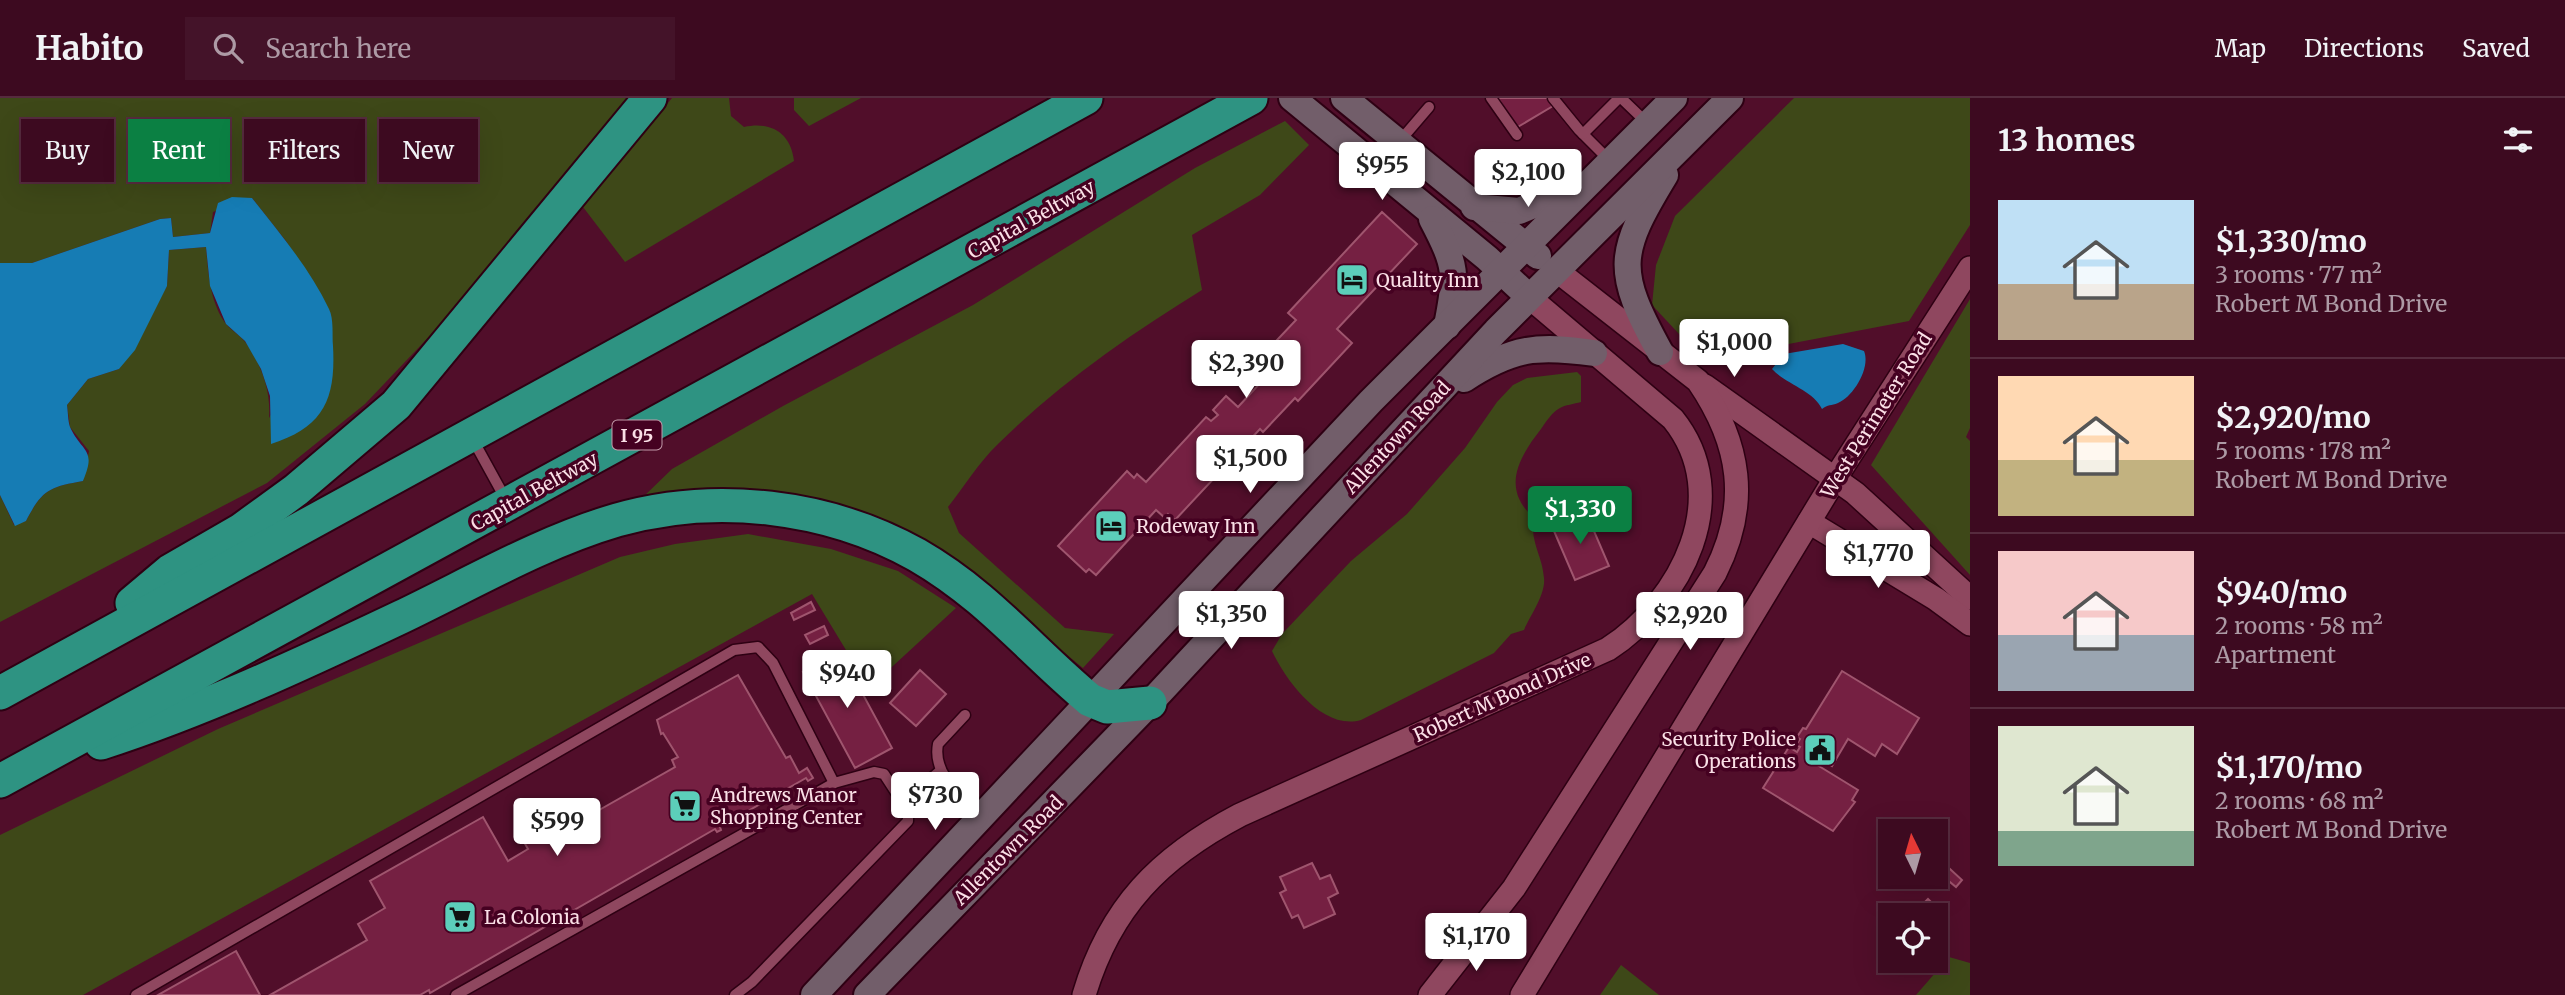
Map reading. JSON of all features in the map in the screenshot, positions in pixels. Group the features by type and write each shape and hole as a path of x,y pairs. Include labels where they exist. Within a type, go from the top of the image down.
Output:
{"highway":[{"path":"76,650 170,571 241,530 313,478 396,405 650,98"},
{"path":"0,693 1086,98"},
{"name":"Capital Beltway","path":"13,774 1249,99"},
{"path":"13,774 152,727 386,624 574,536 642,515 715,506 760,507 811,516 863,531 914,554 980,597 1090,700 1107,707 1150,703"}],"main road":[{"path":"1292,98 1427,208 1529,297"},
{"path":"1344,98 1474,207 1556,270"},
{"name":"Allentown Road","path":"814,995 1371,401 1609,160 1674,98"},
{"name":"Allentown Road","path":"867,995 1150,703 1529,297 1730,98"},
{"path":"1660,352 1629,291 1627,253 1641,214 1686,139"},
{"path":"1474,207 1529,209 1589,180"},
{"path":"1427,208 1449,251 1455,272 1447,326"},
{"path":"1431,401 1487,364 1518,351 1552,348 1594,353"}],"street":[{"name":"West Perimeter Road","path":"1522,995 1836,477 1970,268"},
{"path":"1556,270 1698,381 1836,477 1970,598"},
{"name":"Robert M Bond Drive","path":"1084,995 1106,939 1128,904 1152,874 1199,837 1240,815 1608,649 1649,616 1685,562 1693,542 1702,501 1697,459 1686,436 1673,419 1529,297"},
{"path":"1430,995 1514,888 1727,551 1736,520 1737,472 1721,422 1698,381"},
{"path":"1809,522 1936,599 1970,624"}],"lane":[{"path":"1491,98 1517,135"},
{"path":"1553,98 1609,160"},
{"path":"1581,132 1620,98 1648,123"},
{"path":"1398,143 1429,107"},
{"path":"470,435 509,505"},
{"path":"136,995 734,650 758,647 773,663 834,783"},
{"path":"965,715 938,744 940,771 982,817"},
{"path":"903,803 940,771"},
{"path":"456,995 834,783 874,772 884,774 908,811 908,821 752,982 734,995"}],"green space":[{"path":"0,98 633,98 461,303 365,404 267,483 0,622 0,495 14,525 26,521 42,496 54,488 83,481 89,451 70,427 67,405 88,379 119,369 167,286 169,250 206,247 216,307 226,324 244,340 257,361 267,388 269,418 330,312 286,241 252,198 213,212 210,233 173,237 171,218 160,219 32,263 0,263"},
{"path":"672,98 729,98 731,116 744,127 763,126 778,131 789,143 794,161 625,262 583,207"},
{"path":"794,98 861,98 809,126 794,110"},
{"path":"1794,98 1970,98 1970,225 1909,321 1710,359 1680,335 1652,305 1656,265 1675,216"},
{"path":"1285,121 1309,145 1260,195 1192,235 1202,290 1121,343 1045,401 991,451 948,507 959,533 1065,628 1114,634 1083,668 1025,621 909,538 638,502 672,469 783,406 973,305 1195,168"},
{"path":"1970,299 1970,428 1966,437 1970,441 1970,575 1871,465"},
{"path":"1577,372 1581,376 1581,402 1562,407 1552,415 1526,450 1517,473 1518,495 1533,517 1535,543 1544,578 1540,598 1524,630 1511,634 1494,653 1361,720 1333,718 1320,711 1296,689 1272,651 1282,634 1351,561 1407,514 1465,448 1497,402 1513,385 1527,378"},
{"path":"748,534 831,549 898,571 956,608 869,688 812,594 83,995 0,995 0,835 218,729 620,557 675,544"},
{"path":"1948,958 1970,963 1970,995 1916,995 1935,973 1948,973"},
{"path":"1621,965 1659,995 1600,995"}],"water":[{"path":"232,197 252,198 303,265 331,313 332,382 323,409 303,429 271,444 270,396 261,369 245,341 226,324 210,286 206,247 169,250 167,286 135,350 119,369 88,379 67,405 70,427 88,456 89,462 83,481 54,488 42,496 26,521 15,526 0,495 0,263 32,263 160,219 171,218 173,237 210,233 218,203"},
{"path":"1843,344 1864,351 1866,358 1863,373 1844,400 1822,409 1806,392 1772,369 1784,354"}],"building":[{"path":"1498,98 1548,98 1553,106 1516,128"},
{"path":"1382,212 1417,244 1337,329 1352,343 1298,401 1295,398 1263,432 1260,429 1175,520 1168,514 1165,518 1156,510 1096,575 1089,569 1086,572 1058,546 1127,471 1134,478 1137,474 1146,482 1206,417 1211,421 1218,415 1213,410 1226,396 1238,407 1275,367 1263,355 1296,320 1288,313"},
{"path":"1572,515 1576,523 1588,517 1609,566 1575,580 1551,524"},
{"path":"811,602 815,610 794,620 791,613"},
{"path":"824,626 828,635 810,644 805,635"},
{"path":"840,652 892,748 855,768 803,672"},
{"path":"920,670 946,694 916,726 890,703"},
{"name":"Security Police Operations","path":"1842,671 1919,718 1897,754 1882,744 1875,756 1848,739 1832,766 1818,757 1814,763 1858,790 1852,800 1855,802 1833,831 1763,788 1789,747 1797,752 1800,747 1796,745 1800,739 1797,737 1803,728 1806,729"},
{"path":"738,675 786,758 790,756 799,773 807,768 813,778 808,781 806,778 720,827 721,830 717,832 715,829 430,993 429,990 420,995 270,995 367,940 358,924 385,908 370,881 483,817 508,861 528,849 517,830 544,815 555,835 675,767 672,760 678,757 663,733 661,734 657,720"},
{"path":"1312,863 1320,879 1330,875 1338,893 1328,898 1335,914 1304,928 1298,915 1292,918 1280,893 1286,890 1280,877"},
{"path":"1950,869 1962,880 1956,887 1948,880"},
{"path":"236,951 260,995 158,995"}],"place":[{"name":"Quality Inn","path":"1352,280"},
{"name":"Rodeway Inn","path":"1111,526"},
{"name":"Security Police Operations","path":"1820,750"},
{"name":"Andrews Manor Shopping Center","path":"685,806"},
{"name":"La Colonia","path":"460,917"}]}
